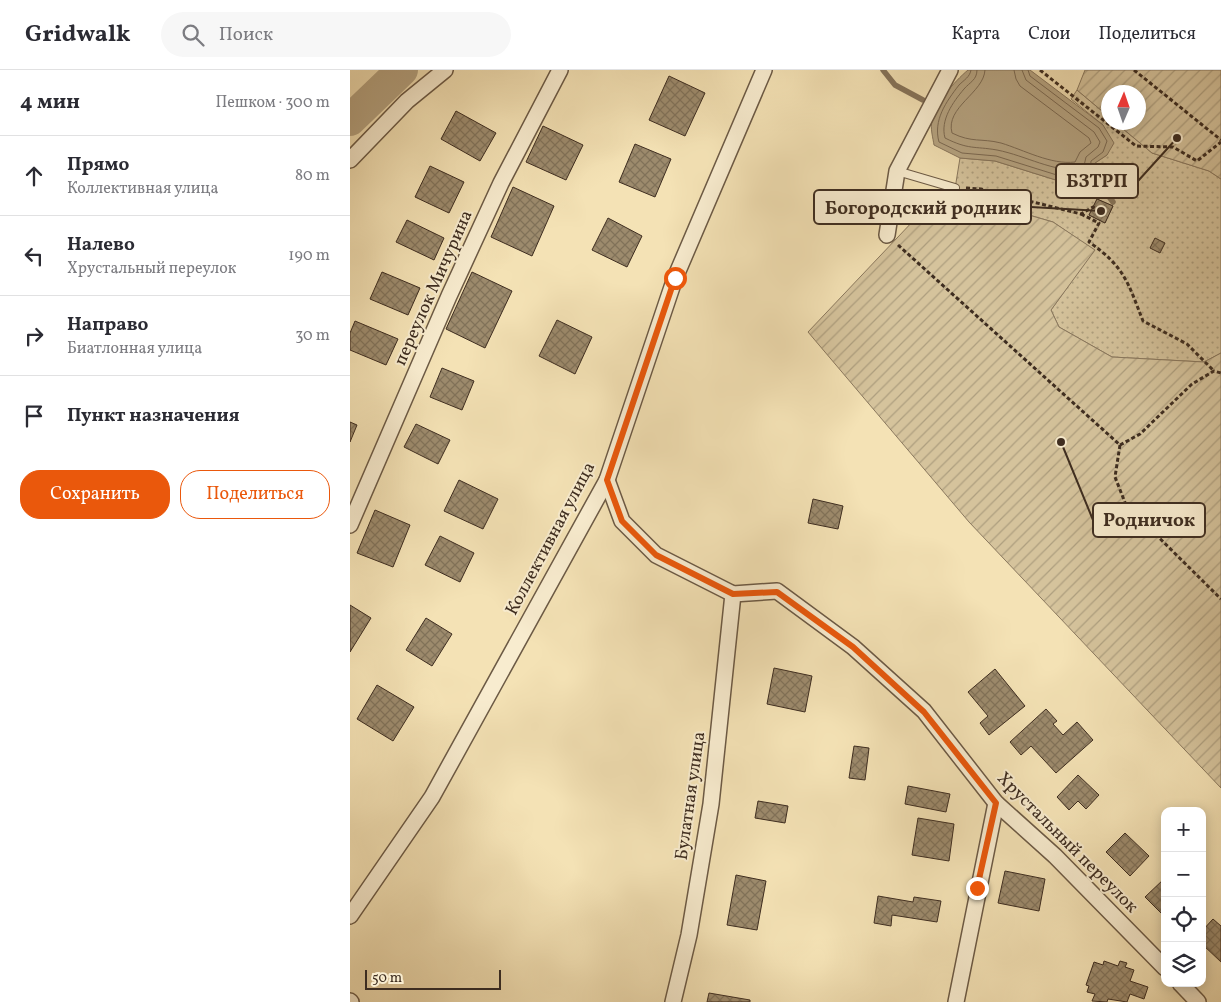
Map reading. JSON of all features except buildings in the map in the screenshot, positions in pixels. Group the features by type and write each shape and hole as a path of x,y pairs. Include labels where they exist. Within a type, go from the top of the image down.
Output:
{"street":[{"path":"350,160 407,101 445,70"},
{"name":"переулок Мичурина","path":"350,525 449,296 501,183 560,70"},
{"name":"Коллективная улица","path":"350,916 432,797 607,480 675,278 764,70"},
{"path":"887,235 897,171 950,70"},
{"name":"Хрустальный переулок","path":"607,480 622,521 656,555 733,594 777,592 853,647 924,712 996,803 1055,856 1161,964"},
{"name":"Булатная улица","path":"674,1002 689,935 711,804 733,594"},
{"path":"956,1002 996,803"},
{"path":"1184,987 1198,1002"}],"lane":[{"path":"897,171 955,188"}],"path":[{"path":"1040,70 1136,146 1173,147 1197,161 1221,141 1134,70"},
{"path":"955,188 981,189 1082,214 1099,223 1090,242 1110,257 1124,274 1143,321 1187,344 1214,371 1221,373"},
{"path":"1082,214 1093,207 1106,213"},
{"path":"887,235 1120,444"},
{"path":"1120,444 1140,434 1192,384 1214,371"},
{"path":"1120,444 1115,476 1126,505 1221,599"}],"shaded area":[{"path":"1085,70 1221,70 1221,179 1209,171 1152,153 1124,130 1146,130 1146,85 1101,85 1101,110 1077,90"},
{"path":"1077,90 1101,110 1101,123 1071,99"},
{"path":"1104,130 1124,130 1152,153 1209,171 1221,179 1221,353 1204,362 1112,357 1059,327 1051,310 1094,250 1053,222 1015,211 952,207 960,158 995,161 1059,181 1098,182 1095,163 1107,155","holes":["1097,199 1113,206 1105,223 1089,215"]},
{"path":"952,207 1015,211 1053,222 1095,250 1051,310 1059,327 1112,357 1204,362 1221,353 1221,788 969,522 808,332 915,219"}],"water":[{"path":"968,70 1030,70 1101,123 1101,130 1106,130 1114,143 1107,155 1095,163 1098,182 1059,181 995,161 960,158 934,145 931,124 934,114 941,100"}],"waterway":[{"path":"350,120 402,70"},
{"path":"883,70 895,85 923,100"},
{"path":"1098,182 1113,202"}],"place":[{"name":"БЗТРП","path":"1177,138"},
{"name":"Богородский родник","path":"1101,211"},
{"name":"Родничок","path":"1061,442"}],"route":[{"path":"675,278 607,480 622,521 656,555 733,594 777,592 853,647 924,712 996,803 977,888"}]}
